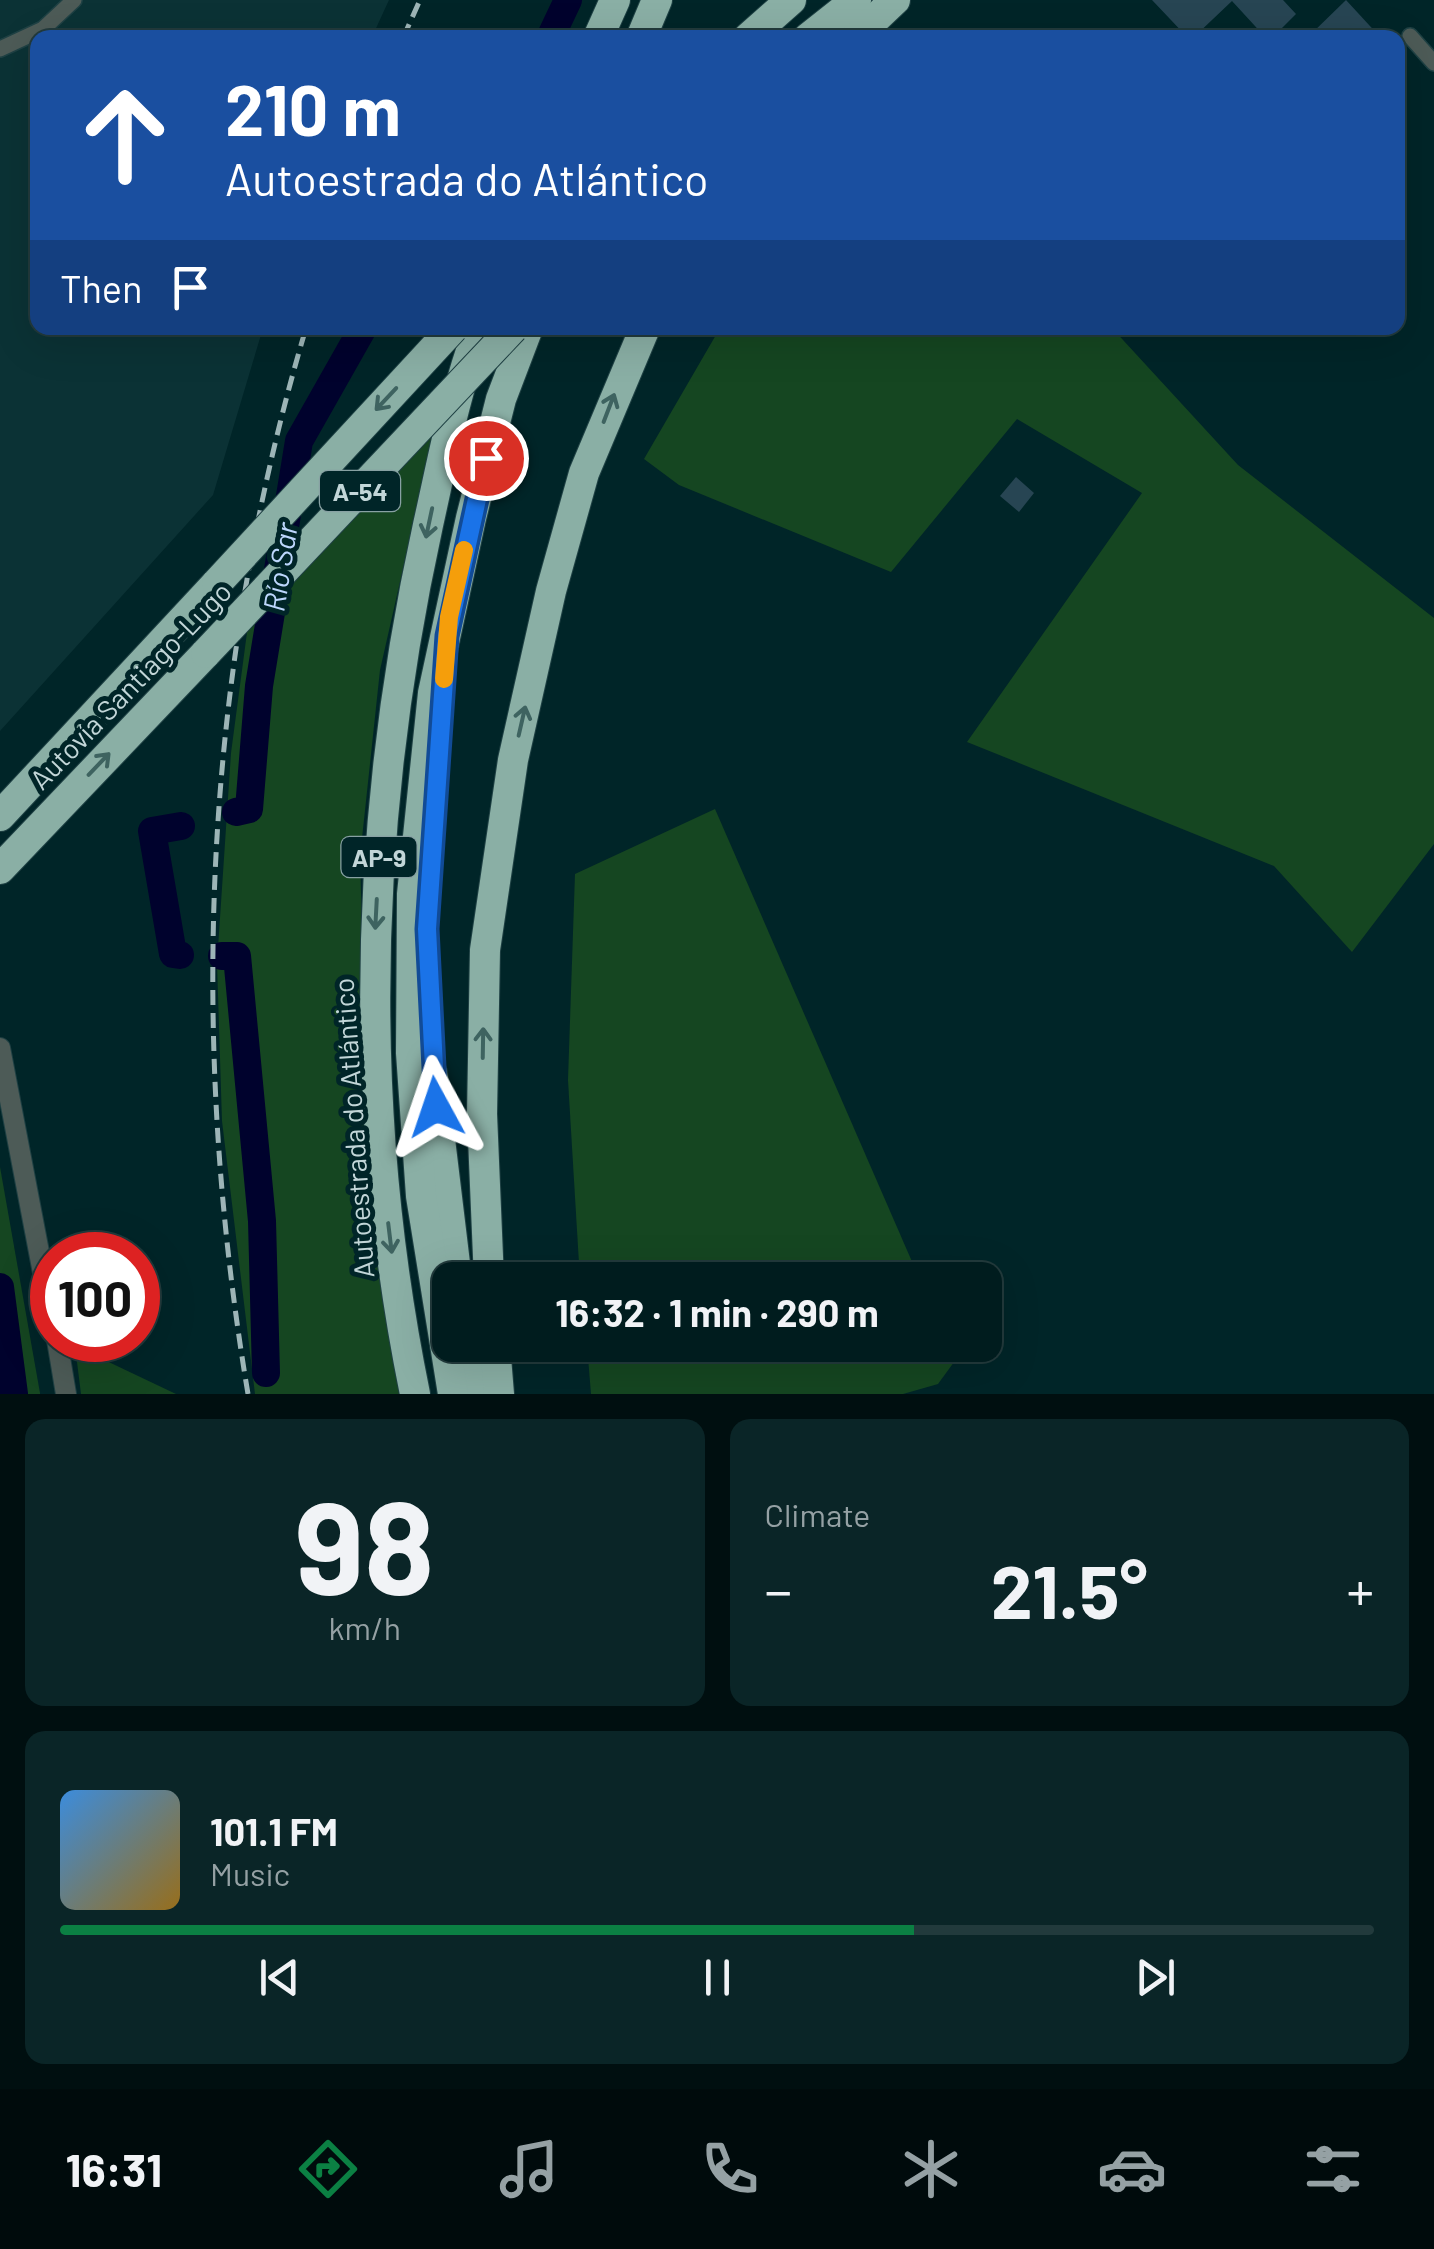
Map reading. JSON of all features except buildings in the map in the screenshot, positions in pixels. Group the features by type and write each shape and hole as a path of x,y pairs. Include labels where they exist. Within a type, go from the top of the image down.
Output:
{"highway":[{"path":"602,30 615,0"},
{"path":"644,30 657,0"},
{"path":"757,30 791,0"},
{"path":"818,30 856,0"},
{"path":"864,30 895,0"},
{"name":"Autovía Santiago-Lugo","path":"6,809 446,335"},
{"name":"Autoestrada do Atlántico","path":"414,1394 394,1270 380,1143 373,973 378,881 400,662 461,376 476,335"},
{"name":"Autovía Santiago-Lugo","path":"0,869 506,335"},
{"name":"AP-9","path":"453,1394 421,1196 410,1053 412,894 433,693 501,399 525,335"},
{"path":"488,1262 482,1114 485,950 513,760 551,591 584,473 642,335"},
{"path":"447,636 427,929 431,1068 455,1262"},
{"path":"473,1362 479,1394"},
{"path":"496,1362 499,1394"}],"street":[{"path":"44,30 74,0"},
{"path":"0,35 28,38"},
{"path":"1410,36 1434,64"},
{"path":"0,49 28,38"},
{"path":"0,1048 35,1232"},
{"path":"60,1362 66,1394"}],"shaded area":[{"path":"0,0 389,0 375,30 30,30 30,335 261,335 213,495 0,731"}],"green space":[{"path":"716,335 1118,335 1238,465 1434,618 1434,844 1352,952 1274,866 967,742 1142,493 1017,419 891,572 679,485 644,459"},
{"path":"446,418 409,542 380,670 360,857 369,1183 399,1394 255,1394 222,1121 217,963 231,753 248,625"},
{"path":"715,809 912,1262 579,1262 568,1080 575,874"},
{"path":"0,1167 30,1336 30,1362 35,1362 40,1394 0,1394"},
{"path":"77,1362 109,1362 176,1394 81,1394"},
{"path":"588,1362 954,1362 938,1384 903,1394 591,1394"}],"waterway":[{"name":"Río Sar","path":"554,30 568,0"},
{"name":"Río Sar","path":"236,812 249,809 259,686 299,441 359,335"},
{"name":"Río Sar","path":"180,955 173,954 152,831 181,826"},
{"name":"Río Sar","path":"222,956 237,956 262,1221 266,1373"},
{"path":"0,1287 14,1394"}],"railway":[{"path":"407,30 420,0"},
{"path":"248,1394 229,1260 217,1126 213,991 216,857 227,724 245,591 271,459 304,335"}],"slow traffic":[{"path":"444,679 449,617 464,550"}],"route":[{"path":"436,1107 431,1068 427,929 447,636 486,458"}]}
